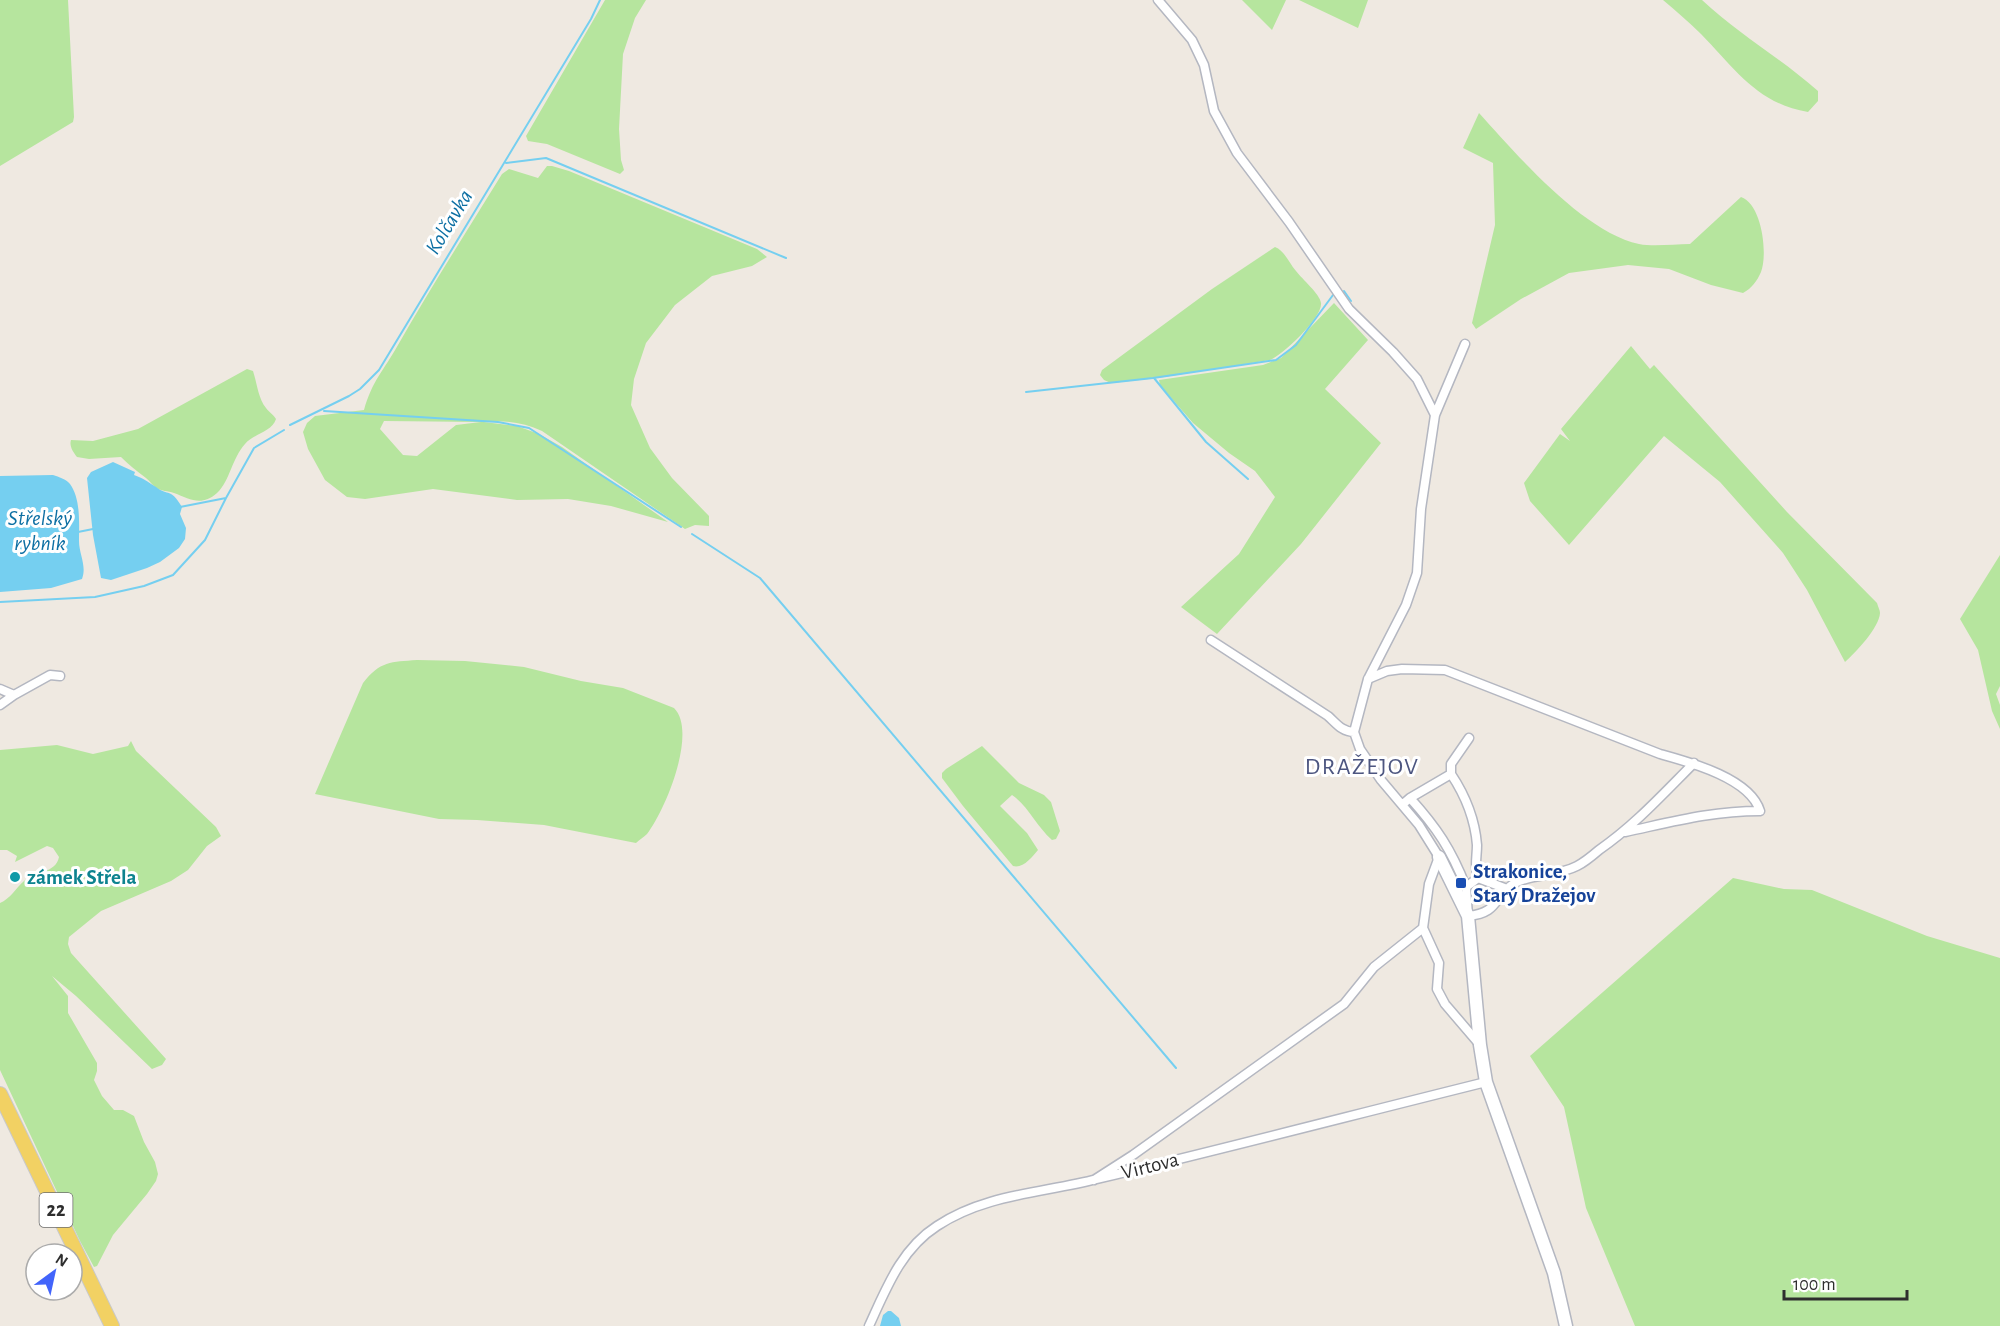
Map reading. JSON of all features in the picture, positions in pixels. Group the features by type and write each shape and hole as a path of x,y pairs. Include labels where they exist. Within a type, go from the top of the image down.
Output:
{"main road":[{"name":"22","path":"0,1094 112,1326"}],"street":[{"path":"1158,0 1192,39 1204,64 1214,111 1237,153 1289,222 1349,309 1417,379 1435,415"},
{"path":"1465,344 1435,415 1421,509 1417,573 1406,605 1368,679 1353,732 1360,749 1381,780 1419,825 1439,857 1468,916"},
{"path":"1211,640 1328,716 1342,729 1353,732"},
{"path":"1380,654 1387,671"},
{"path":"1368,679 1387,671 1423,668 1445,670 1660,754 1694,763 1729,779 1749,794 1758,804 1760,811 1710,813 1625,832"},
{"path":"0,705 50,675 60,676"},
{"path":"0,689 14,695"},
{"path":"1469,738 1451,764 1452,774 1466,796 1477,845 1475,870 1478,878 1507,889"},
{"path":"1468,916 1481,915 1493,907 1507,889 1517,882 1563,872 1579,865 1625,832 1694,763"},
{"path":"1403,804 1452,774"},
{"path":"1410,798 1431,820 1454,856 1466,887 1480,1045 1486,1082 1554,1273 1566,1326"},
{"path":"1439,857 1429,884 1423,927 1439,963 1437,989 1444,1004 1480,1045"},
{"path":"1466,887 1478,878"},
{"path":"1094,1180 1344,1004 1374,967 1423,927"},
{"name":"Virtova","path":"869,1326 885,1290 912,1248 938,1225 966,1209 995,1199 1094,1180 1486,1082"}],"green space":[{"path":"0,0 68,0 74,117 73,122 0,166"},
{"path":"605,0 646,0 635,18 623,54 619,129 624,170 620,174 547,144 528,141 526,136"},
{"path":"1242,0 1286,0 1272,30"},
{"path":"1299,0 1368,0 1358,28"},
{"path":"1663,0 1702,0 1818,91 1818,101 1808,112 1790,108 1761,93"},
{"path":"1479,113 1552,190 1596,224 1618,237 1639,244 1690,244 1741,197 1748,201 1754,209 1762,230 1764,254 1758,278 1752,287 1743,293 1711,285 1669,269 1628,265 1569,273 1521,299 1476,329 1472,323 1495,225 1493,163 1463,148"},
{"path":"547,166 569,171 757,249 767,257 752,266 712,276 675,305 646,343 634,379 631,405 650,448 672,478 709,516 709,526 695,525 685,529 542,431 520,424 484,422 517,426 539,434 562,447 668,522 611,506 568,499 517,500 433,489 365,499 347,497 325,480 308,449 303,432 307,423 315,416 364,410 379,376 502,174 509,169 538,178","holes":["384,421 481,422 456,425 417,456 403,455 380,429"]},
{"path":"1275,247 1284,254 1318,295 1321,303 1316,317 1309,326 1276,357 1270,360 1158,378 1111,383 1100,375 1102,370 1212,289"},
{"path":"1334,303 1368,340 1325,389 1381,443 1301,544 1217,634 1181,607 1239,554 1275,497 1255,471 1193,423 1160,385 1159,380 1263,365 1281,358"},
{"path":"1631,346 1650,369 1654,365 1787,512 1877,603 1880,613 1876,626 1845,662 1807,590 1783,553 1720,482 1664,436 1569,545 1530,501 1524,483 1560,434 1570,441 1561,429"},
{"path":"247,369 253,371 261,400 276,419 271,427 245,444 221,488 206,500 190,499 158,489 121,457 89,459 77,457 72,449 71,440 93,441 138,429"},
{"path":"2000,555 2000,686 1996,694 2000,705 2000,729 1992,711 1978,650 1960,619"},
{"path":"417,660 465,661 524,667 581,681 623,688 674,708 680,719 681,752 670,790 647,834 636,843 544,825 439,819 315,794 363,683 375,670 387,664"},
{"path":"131,741 136,751 216,827 221,836 207,846 188,870 171,881 101,911 69,937 68,944 71,953 166,1059 162,1065 152,1069 52,976 68,996 68,1013 97,1063 94,1080 102,1096 114,1110 123,1110 134,1116 155,1162 158,1174 147,1194 113,1235 97,1266 94,1267 0,1070 0,903 24,881 54,866 59,857 53,848 47,846 15,862 17,856 7,850 0,850 0,750 57,745 93,754 128,746"},
{"path":"982,746 1019,783 1044,795 1051,802 1060,831 1056,839 1052,840 1012,795 1000,806 1027,833 1038,850 1020,866 1013,866 942,778 942,773 946,769"},
{"path":"1733,878 1784,889 1812,890 1927,936 2000,958 2000,1326 1635,1326 1586,1208 1564,1107 1530,1056"}],"water":[{"path":"113,462 135,472 134,475 175,497 182,507 180,514 186,528 185,539 179,548 160,562 111,580 101,578 93,535 87,478 91,472"},
{"name":"Střelský rybník","path":"53,475 68,482 76,497 79,512 79,546 84,569 82,579 51,588 0,592 0,476"},
{"path":"888,1311 899,1318 901,1326 880,1326 883,1315"}],"waterway":[{"name":"Kolčavka","path":"290,425 349,396 360,389 379,370 591,19 600,0"},
{"path":"506,163 546,158 786,258"},
{"path":"1344,291 1351,301"},
{"path":"1026,392 1153,378 1276,360 1296,345 1333,295"},
{"path":"1154,378 1206,442 1248,479"},
{"path":"324,411 498,422 529,428 681,527"},
{"name":"Kolčavka","path":"180,507 226,498 254,448 284,430"},
{"path":"0,602 95,597 144,586 173,575 205,540 226,498"},
{"name":"Kolčavka","path":"78,532 93,529"},
{"path":"692,534 760,578 1176,1068"}],"place":[{"name":"zámek Střela","path":"15,877"},
{"name":"Strakonice, Starý Dražejov","path":"1461,883"}],"district":[{"name":"DRAŽEJOV","path":"1362,767"}]}
